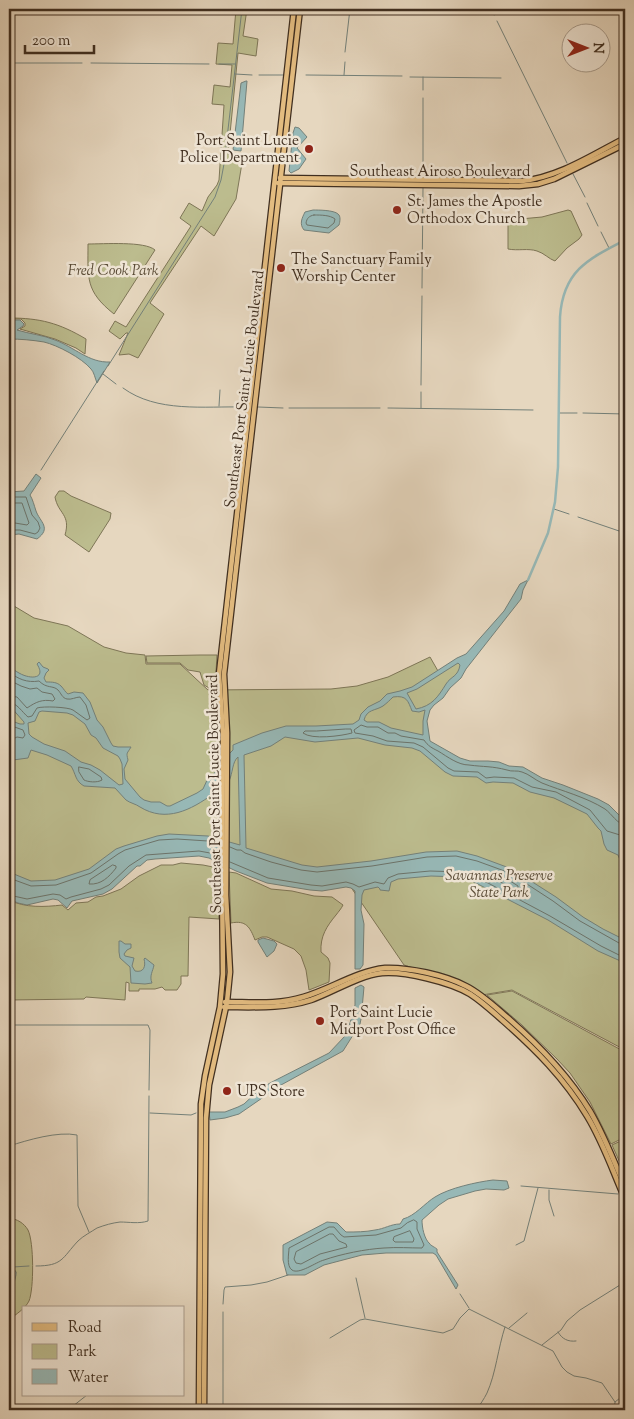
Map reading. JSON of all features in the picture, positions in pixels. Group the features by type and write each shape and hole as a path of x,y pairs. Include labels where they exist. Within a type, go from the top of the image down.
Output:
{"main road":[{"path":"278,181 287,128 290,71 288,67 294,9"},
{"path":"278,181 300,9"},
{"path":"293,19 298,25"},
{"path":"292,25 297,33"},
{"name":"Southeast Airoso Boulevard","path":"278,181 519,186 538,184 555,179 625,138"},
{"name":"Southeast Airoso Boulevard","path":"602,153 625,144"},
{"name":"Southeast Port Saint Lucie Boulevard","path":"199,1410 202,1094 220,1005 223,974 224,830 222,793 225,747 219,685 221,652 256,346 278,181"},
{"name":"Southeast Port Saint Lucie Boulevard","path":"224,830 227,787 225,663 278,181"},
{"path":"256,346 260,355"},
{"path":"221,652 225,663"},
{"name":"Southeast Port Saint Lucie Boulevard","path":"204,1410 206,1118 208,1092 226,1005 230,972 224,875"},
{"path":"222,933 225,934 229,943"},
{"path":"226,1005 287,1001 310,995 365,972 386,968 424,973 464,985 491,1004 537,1044 575,1088 605,1140 625,1187"},
{"path":"220,1005 287,1006 311,1000 368,976 382,973 422,978 461,989 479,1000 527,1042 572,1092 605,1152 625,1199"},
{"path":"208,1092 205,1089 209,1058"},
{"path":"202,1094 205,1100 204,1111 206,1118"}],"green space":[{"path":"236,9 247,9 243,36 258,39 256,56 238,53 228,154 241,156 242,163 236,199 214,236 201,226 150,303 164,314 138,358 129,354 119,355 128,333 120,339 109,331 115,321 126,327 191,226 180,218 189,203 202,211 219,180 224,105 212,104 214,85 230,87 232,65 216,64 218,43 233,44"},
{"path":"568,210 571,211 582,235 555,261 537,251 508,249 509,220 542,217"},
{"name":"Fred Cook Park","path":"88,244 133,244 150,247 155,250 114,314 98,298 90,283"},
{"path":"9,318 40,320 67,329 86,339 85,354 55,339 20,329 25,326 21,319"},
{"path":"59,491 64,491 71,496 111,513 110,519 89,552 65,535 65,518 55,497"},
{"name":"Savannas Preserve State Park","path":"9,603 34,618 68,626 104,647 126,653 145,655 146,664 180,664 208,690 331,689 357,686 388,677 430,657 438,671 456,662 462,662 463,668 431,706 426,719 423,741 444,761 489,769 625,829 625,1050 512,990 482,995 466,985 404,965 346,880 161,846 48,891 9,880"},
{"path":"217,655 215,688 209,688 204,685 200,672 188,670 180,663 147,663 146,656"},
{"path":"181,863 218,868 219,919 189,917 188,976 181,976 181,984 177,990 165,990 162,987 129,991 129,983 126,982 125,1000 86,997 84,999 9,1000 9,900 28,906 62,905 68,910 76,903 88,902 96,897 121,889 139,876 161,865"},
{"path":"229,872 236,873 271,889 332,897 343,905 327,927 322,941 321,952 328,958 330,963 329,982 309,990 306,970 301,956 294,949 267,937 255,940 247,926 236,922 231,923"},
{"path":"512,991 625,1052 625,1137 611,1144 590,1102 570,1073 522,1025 487,995"},
{"path":"625,1139 625,1174 612,1145"},
{"path":"9,1218 20,1222 28,1230 33,1266 29,1301 25,1306 22,1306 22,1310 9,1320 9,1300 13,1295 16,1272 13,1268 9,1267"}],"water":[{"path":"247,81 241,151 233,150 241,83"},
{"path":"295,127 299,128 307,137 297,148 306,159 299,169 291,173 289,171"},
{"path":"326,210 338,214 340,216 339,225 329,233 304,230 301,223 303,216 305,212"},
{"path":"9,320 20,320 24,324 17,330 50,338 95,360 110,362 97,383 93,372 87,365 76,356 62,349 44,342 9,339"},
{"path":"36,474 41,478 30,495 44,525 44,532 37,539 19,534 9,535 9,492 24,491"},
{"path":"528,580 521,599 461,678 430,710 427,721 430,741 460,758 470,761 499,762 509,766 523,767 542,778 609,805 625,821 625,861 621,862 618,855 607,850 601,831 587,814 554,798 530,792 513,783 486,783 477,777 453,776 445,772 420,751 358,738 315,742 285,737 271,746 244,755 246,848 302,865 317,867 426,852 457,851 477,856 512,869 583,917 625,940 625,963 598,951 548,920 472,881 460,877 431,876 398,879 391,882 389,891 380,890 378,887 364,890 361,910 364,924 363,965 360,969 355,969 355,891 351,888 346,887 322,891 267,883 209,858 199,856 147,860 140,866 137,866 112,889 103,894 72,901 67,908 58,900 53,899 27,905 9,899 9,872 31,881 55,880 89,869 116,849 157,836 169,834 208,836 240,845 238,757 229,781 218,783 213,794 196,805 169,814 150,812 129,802 115,788 84,786 77,780 71,766 47,755 31,750 28,758 13,760 9,754 9,720 20,724 24,724 24,722 9,705 9,666 23,675 36,677 40,673 37,664 39,662 49,670 44,678 46,682 58,684 68,694 74,692 83,693 90,702 97,720 113,746 131,747 127,753 128,760 124,769 125,779 144,800 160,802 170,806 203,789 208,778 213,775 233,750 233,745 262,733 286,726 353,724 359,720 361,714 368,707 380,701 387,694 412,687 466,654 504,611 520,584","holes":["458,663 460,665 458,672 448,681 437,697 426,706 416,709 407,693 417,689","393,697 401,697 408,702 412,711 419,712 425,710 423,735 391,728 379,722 367,722 364,720 369,712 383,706","39,712 67,713 85,724 91,735 96,738 103,748 120,759 123,784 119,785 91,765 81,762 65,751 44,744 32,737 29,734 28,723 35,721"]},
{"path":"263,938 274,941 277,944 274,951 267,957 258,942 258,940"},
{"path":"119,941 131,944 131,948 124,954 134,958 132,966 135,971 140,971 144,968 145,958 154,965 151,976 152,983 131,983 130,967 120,958"},
{"path":"361,985 364,987 360,1024 343,1051 281,1085 239,1114 210,1120 209,1112 225,1112 238,1107 270,1083 329,1053 345,1036 355,1005 355,988"},
{"path":"493,1180 507,1181 509,1188 504,1190 486,1189 448,1199 422,1220 426,1239 437,1249 437,1252 458,1285 456,1289 433,1253 362,1255 324,1265 305,1275 287,1275 283,1260 283,1245 327,1222 337,1223 346,1232 381,1229 400,1224 403,1219 412,1215 441,1194 463,1186"},
{"path":"9,1267 13,1268 16,1275 13,1295 9,1300"}],"waterway":[{"path":"108,366 215,197 224,164 242,9"},
{"path":"345,52 350,9"},
{"path":"491,9 494,15"},
{"path":"497,21 567,163"},
{"path":"344,75 345,62"},
{"path":"9,63 82,63"},
{"path":"91,63 209,64"},
{"path":"219,64 235,64"},
{"path":"235,74 252,75"},
{"path":"259,75 284,75"},
{"path":"306,75 402,76"},
{"path":"410,77 501,78"},
{"path":"423,77 423,90"},
{"path":"423,98 423,177"},
{"path":"573,174 585,197"},
{"path":"422,288 423,188"},
{"path":"587,203 598,226"},
{"path":"601,232 609,248"},
{"path":"528,580 548,533 555,502 558,467 560,317 562,301 566,288 580,268 625,240"},
{"path":"421,385 422,296"},
{"path":"41,470 104,371"},
{"path":"103,374 116,384"},
{"path":"123,388 136,396 166,405 244,407"},
{"path":"219,406 220,390"},
{"path":"421,392 421,408"},
{"path":"258,407 283,408"},
{"path":"289,408 380,408"},
{"path":"388,408 533,410"},
{"path":"559,413 577,413"},
{"path":"583,413 625,414"},
{"path":"554,509 569,514"},
{"path":"578,517 625,533"},
{"path":"9,1025 148,1025 150,1030 149,1090"},
{"path":"36,1266 57,1263 80,1239 97,1228 120,1222 138,1223 148,1221 149,1096"},
{"path":"150,1113 191,1115 196,1113"},
{"path":"9,1146 52,1135 77,1135 78,1206 89,1232"},
{"path":"521,1186 618,1194"},
{"path":"516,1245 524,1241 538,1188"},
{"path":"549,1190 549,1200 554,1216"},
{"path":"13,1267 29,1266"},
{"path":"223,1304 225,1287 267,1282 288,1275"},
{"path":"356,1278 365,1318"},
{"path":"542,1345 561,1330 567,1321 580,1310 620,1285"},
{"path":"460,1294 469,1308"},
{"path":"330,1338 360,1320 365,1319 443,1333 453,1329 469,1309 553,1351 567,1372 574,1376 602,1383 615,1402"},
{"path":"223,1312 223,1410"},
{"path":"509,1328 527,1313"},
{"path":"476,1410 485,1397 490,1385 505,1327"},
{"path":"558,1332 566,1340 576,1341"},
{"path":"614,1410 615,1402 625,1394"},
{"path":"68,1410 86,1396"}],"place":[{"name":"Port Saint Lucie Police Department","path":"309,149"},
{"name":"St. James the Apostle Orthodox Church","path":"397,210"},
{"name":"The Sanctuary Family Worship Center","path":"281,268"},
{"name":"Port Saint Lucie Midport Post Office","path":"320,1021"},
{"name":"UPS Store","path":"227,1091"}]}
